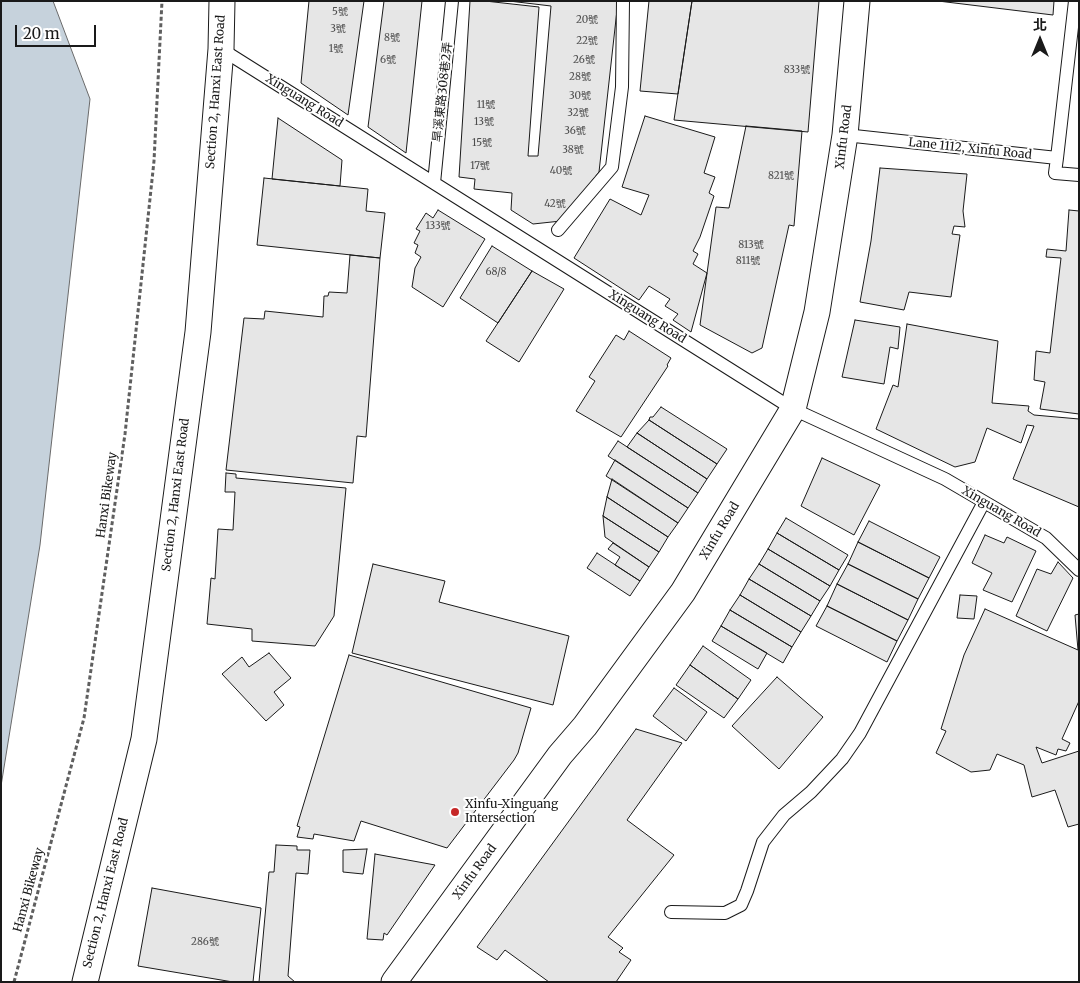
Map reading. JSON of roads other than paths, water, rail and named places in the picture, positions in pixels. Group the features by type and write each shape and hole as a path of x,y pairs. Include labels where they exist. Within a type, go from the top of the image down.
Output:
{"street":[{"name":"Section 2, Hanxi East Road","path":"85,982 144,739 198,332 221,49 222,1"},
{"name":"Xinfu Road","path":"394,982 554,763 585,726 683,592 794,409 817,312 845,135 857,1"}],"lane":[{"name":"旱溪東路308巷2弄","path":"434,183 452,1"},
{"path":"558,230 612,167 622,87 623,1"},
{"path":"1075,1 1055,173 1079,175"},
{"name":"Xinguang Road","path":"221,49 794,409 945,479 1046,538 1079,570"},
{"name":"Lane 1112, Xinfu Road","path":"845,135 1057,158"},
{"path":"671,912 725,913 741,905 763,842 784,815 811,792 842,759 860,733 984,502"}],"place":[{"name":"Xinfu-Xinguang Intersection","path":"455,812"}]}
